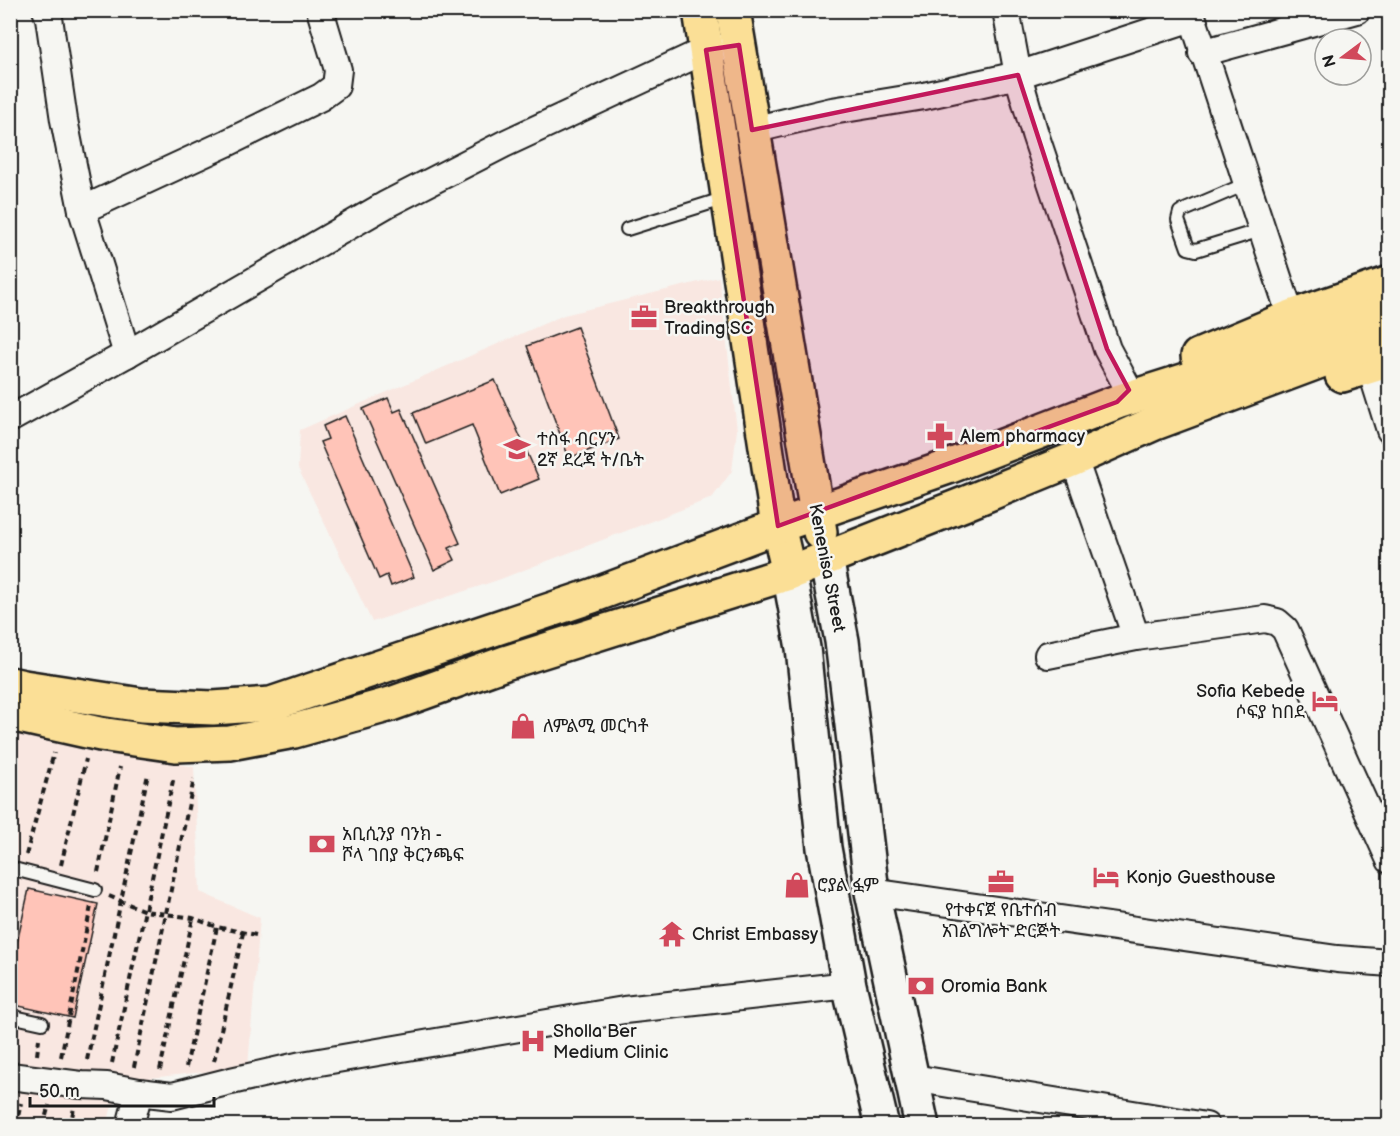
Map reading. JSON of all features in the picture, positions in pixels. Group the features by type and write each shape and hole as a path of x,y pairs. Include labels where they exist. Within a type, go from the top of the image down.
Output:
{"main road":[{"path":"700,10 778,526 802,648 824,848 849,985 882,1125"},
{"name":"Kenenisa Street","path":"733,10 816,512 842,641 872,892 922,1125"},
{"path":"13,728 100,734 176,745 230,743 294,731 391,704 505,663 789,573 1074,459 1155,423 1296,343 1389,283"},
{"path":"10,684 141,705 213,708 271,704 592,596 816,512 948,467 1123,396 1140,380 1296,343 1389,310"},
{"path":"1296,343 1389,335"},
{"path":"1131,434 1143,440 1156,438 1380,363"},
{"path":"492,629 505,663"}],"street":[{"path":"46,10 63,120 82,210 126,354"},
{"path":"82,210 321,97 336,86 338,70 320,10"},
{"path":"1006,10 1018,75 1035,134 1123,396"},
{"path":"1203,53 1357,10"},
{"path":"753,129 832,111 924,96 1018,75 1191,14 1262,230 1296,343"},
{"path":"10,419 387,204 504,144 706,50 739,45"},
{"path":"1380,363 1389,430"},
{"path":"1074,459 1136,637"},
{"path":"1048,655 1136,637 1265,619 1276,622 1285,629 1389,860"},
{"path":"872,892 1337,959 1389,963"},
{"path":"45,1081 142,1092 208,1087 302,1065 624,1010 849,985"},
{"path":"913,1078 1206,1125"},
{"path":"130,1125 142,1092"}],"lane":[{"path":"1246,184 1180,212 1178,220 1188,248 1196,250 1262,230"},
{"path":"627,229 728,197"},
{"path":"16,869 94,890"},
{"path":"10,1016 42,1023"}],"path":[{"path":"10,766 13,728"},
{"path":"16,869 55,751"},
{"path":"58,880 87,758"},
{"path":"45,1081 94,890 120,767"},
{"path":"45,1081 121,901 148,774"},
{"path":"142,1092 145,911 174,776"},
{"path":"142,1092 166,915 194,779"},
{"path":"94,890 145,911 193,918 217,927 256,936"},
{"path":"142,1092 193,918"},
{"path":"142,1092 217,927"},
{"path":"208,1087 243,933"},
{"path":"42,1023 45,1081"}],"highlighted area":[{"path":"739,45 752,130 1018,75 1107,349 1129,390 1117,402 778,526 706,50"}],"shaded area":[{"name":"ተስፋ ብርሃን 2ኛ ደረጃ ት/ቤት","path":"719,277 737,430 732,471 712,498 498,580 372,622 298,468 300,430 564,315"},
{"path":"11,729 194,767 200,892 260,918 248,1067 132,1080 111,1109 107,1125 11,1126"}],"building":[{"path":"577,327 619,439 569,458 527,346"},
{"path":"495,380 539,479 500,495 472,425 426,444 413,413"},
{"path":"388,398 394,412 401,409 460,543 449,548 455,560 434,570 363,409"},
{"path":"345,416 414,577 391,586 387,575 379,579 320,442 328,439 323,426"},
{"path":"29,889 98,904 73,1018 10,1004 10,974"}],"place":[{"name":"Breakthrough Trading SC","path":"644,317"},
{"name":"Alem pharmacy","path":"940,436"},
{"name":"ተስፋ ብርሃን 2ኛ ደረጃ ት/ቤት","path":"517,449"},
{"name":"Sofia Kebede ሶፍያ ከበደ","path":"1325,701"},
{"name":"ለምልሚ መርካቶ","path":"523,726"},
{"name":"አቢሲንያ ባንክ - ሾላ ገበያ ቅርንጫፍ","path":"322,844"},
{"name":"Konjo Guesthouse","path":"1106,877"},
{"name":"የተቀናጀ የቤተሰብ አገልግሎት ድርጅት","path":"1001,882"},
{"name":"ሮያል ፏም","path":"797,885"},
{"name":"Christ Embassy","path":"672,934"},
{"name":"Oromia Bank","path":"921,986"},
{"name":"Sholla Ber Medium Clinic","path":"533,1041"}]}
